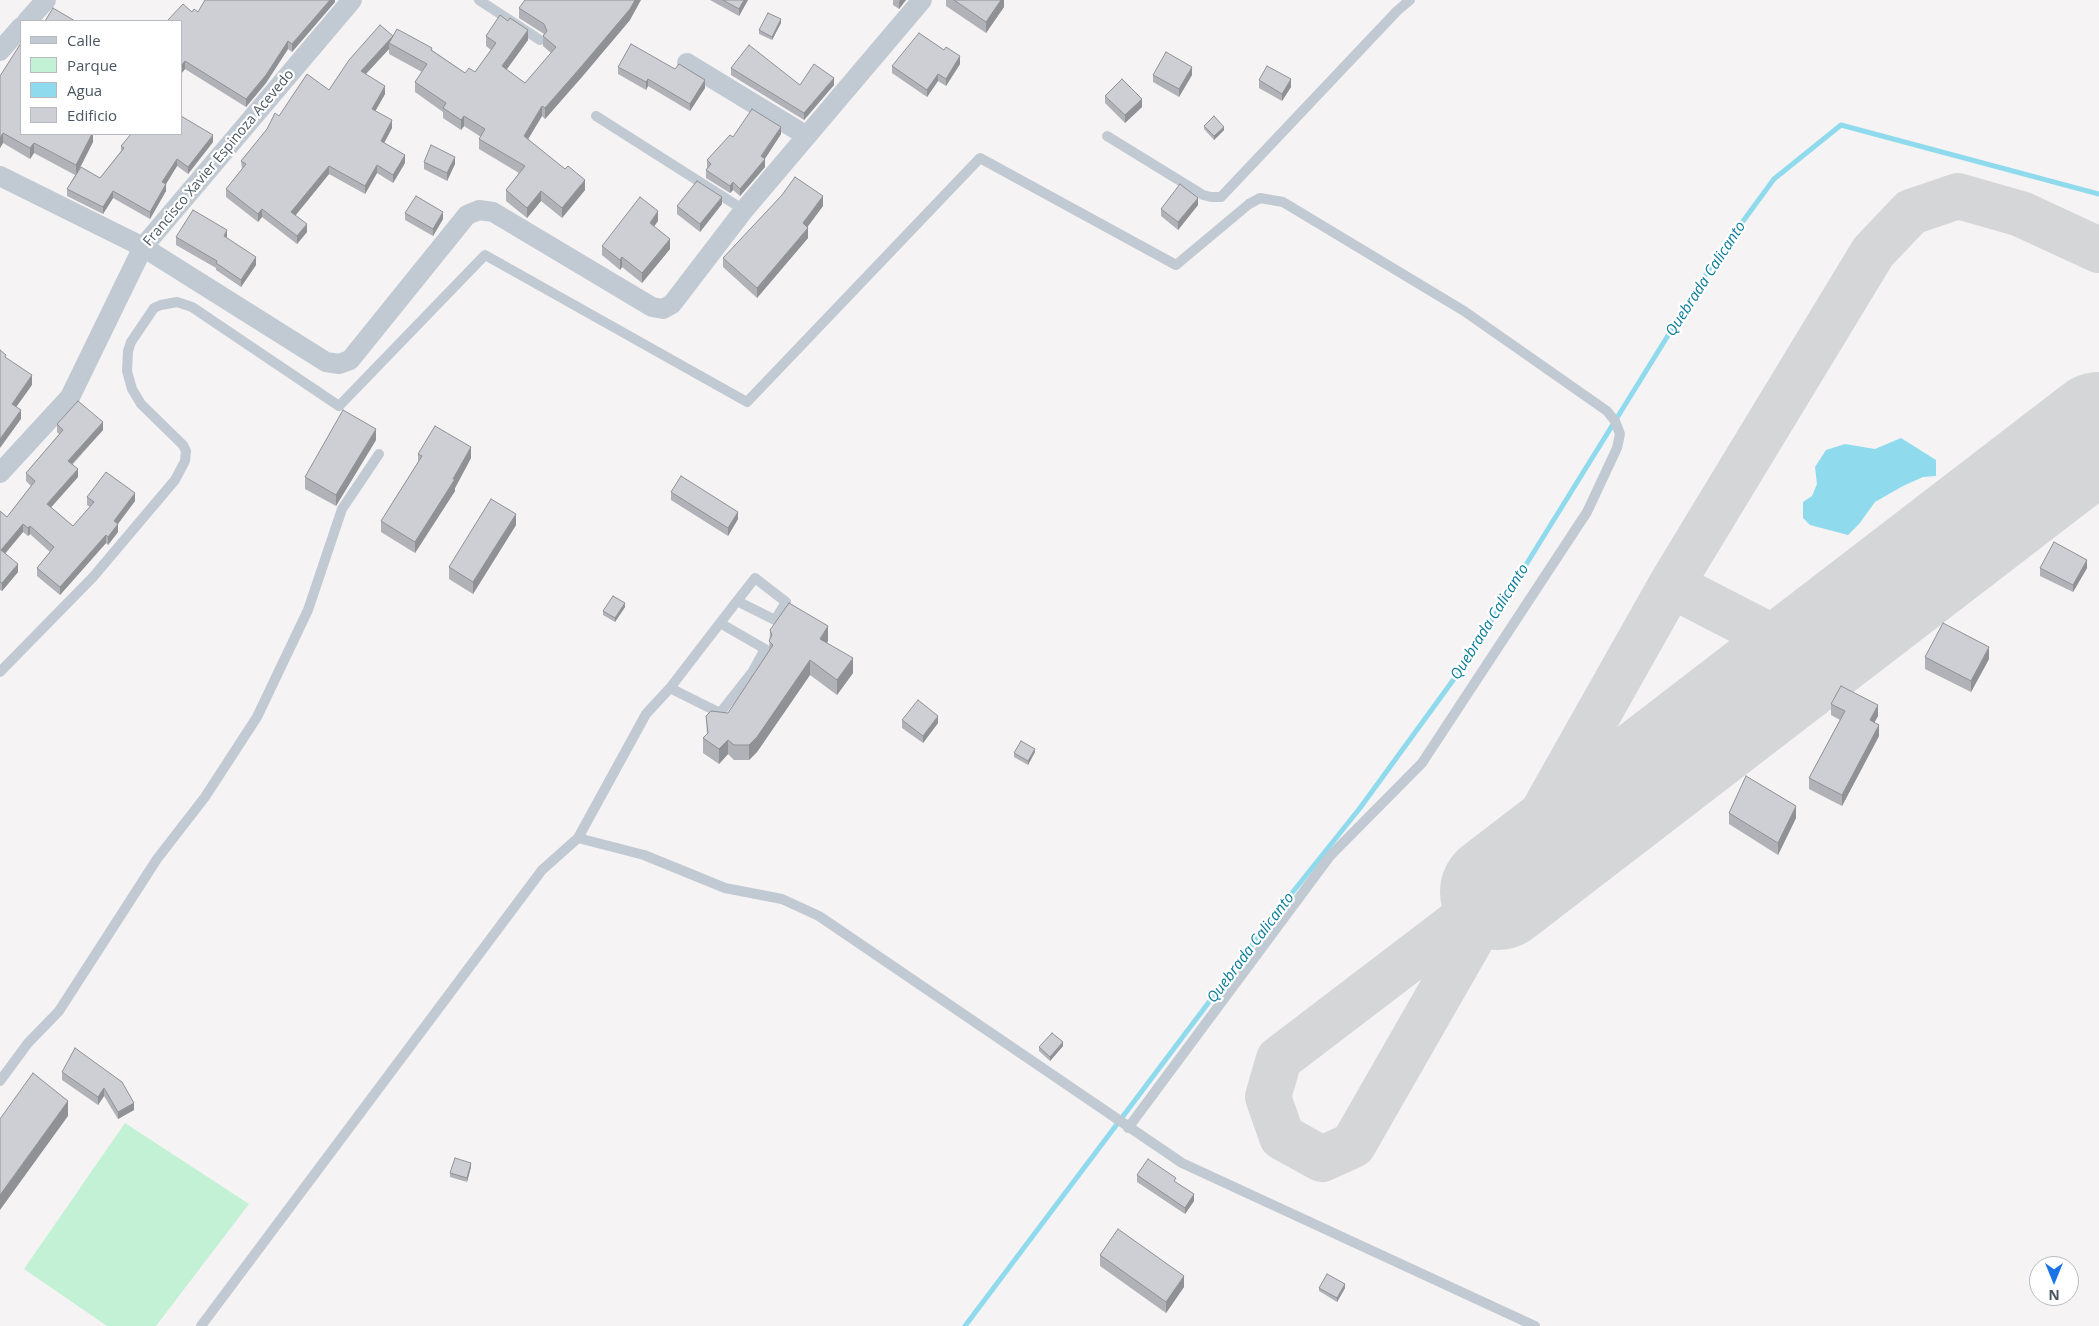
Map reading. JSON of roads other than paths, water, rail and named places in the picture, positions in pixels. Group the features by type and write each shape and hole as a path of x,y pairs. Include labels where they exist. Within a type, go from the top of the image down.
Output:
{"street":[{"path":"28,20 46,0"},
{"name":"Francisco Xavier Espinoza Acevedo","path":"0,473 70,397 143,247 352,0"},
{"path":"0,176 143,247 326,362 339,364 350,360 467,215 479,210 493,212 652,307 663,309 672,304 744,210 922,0"},
{"path":"0,51 20,29"},
{"path":"687,63 807,136"}],"lane":[{"path":"479,0 540,40"},
{"path":"1107,136 1203,194 1211,197 1221,196 1397,10 1410,0"},
{"path":"596,116 744,210"},
{"path":"0,672 93,576 175,480 185,462 186,451 183,445 141,404 132,388 127,371 128,351 131,342 154,308 162,304 177,302 192,306 339,406 485,255 747,402 980,158 1176,265 1249,204 1260,198 1283,202 1464,311 1606,411 1615,421 1620,434 1617,448 1587,512 1422,763 1330,856 1128,1128"},
{"path":"0,1081 28,1043 59,1011 157,859 205,797 257,717 308,610 342,509 379,454"},
{"path":"201,1326 542,870 578,838 646,714 670,688 737,601 755,578 786,602 775,620 737,601"},
{"path":"670,688 720,713 740,688 753,670 764,649 720,623"},
{"path":"578,838 644,855 725,888 782,899 819,916 1182,1163 1536,1326"}],"water":[{"path":"1901,438 1936,460 1936,476 1923,477 1875,502 1859,524 1848,535 1810,525 1803,518 1803,502 1812,496 1817,484 1815,467 1826,450 1845,444 1875,449"}],"waterway":[{"name":"Quebrada Calicanto","path":"965,1326 1276,913 1360,808 1462,668 1716,258 1774,179 1841,125 2099,194"}]}
